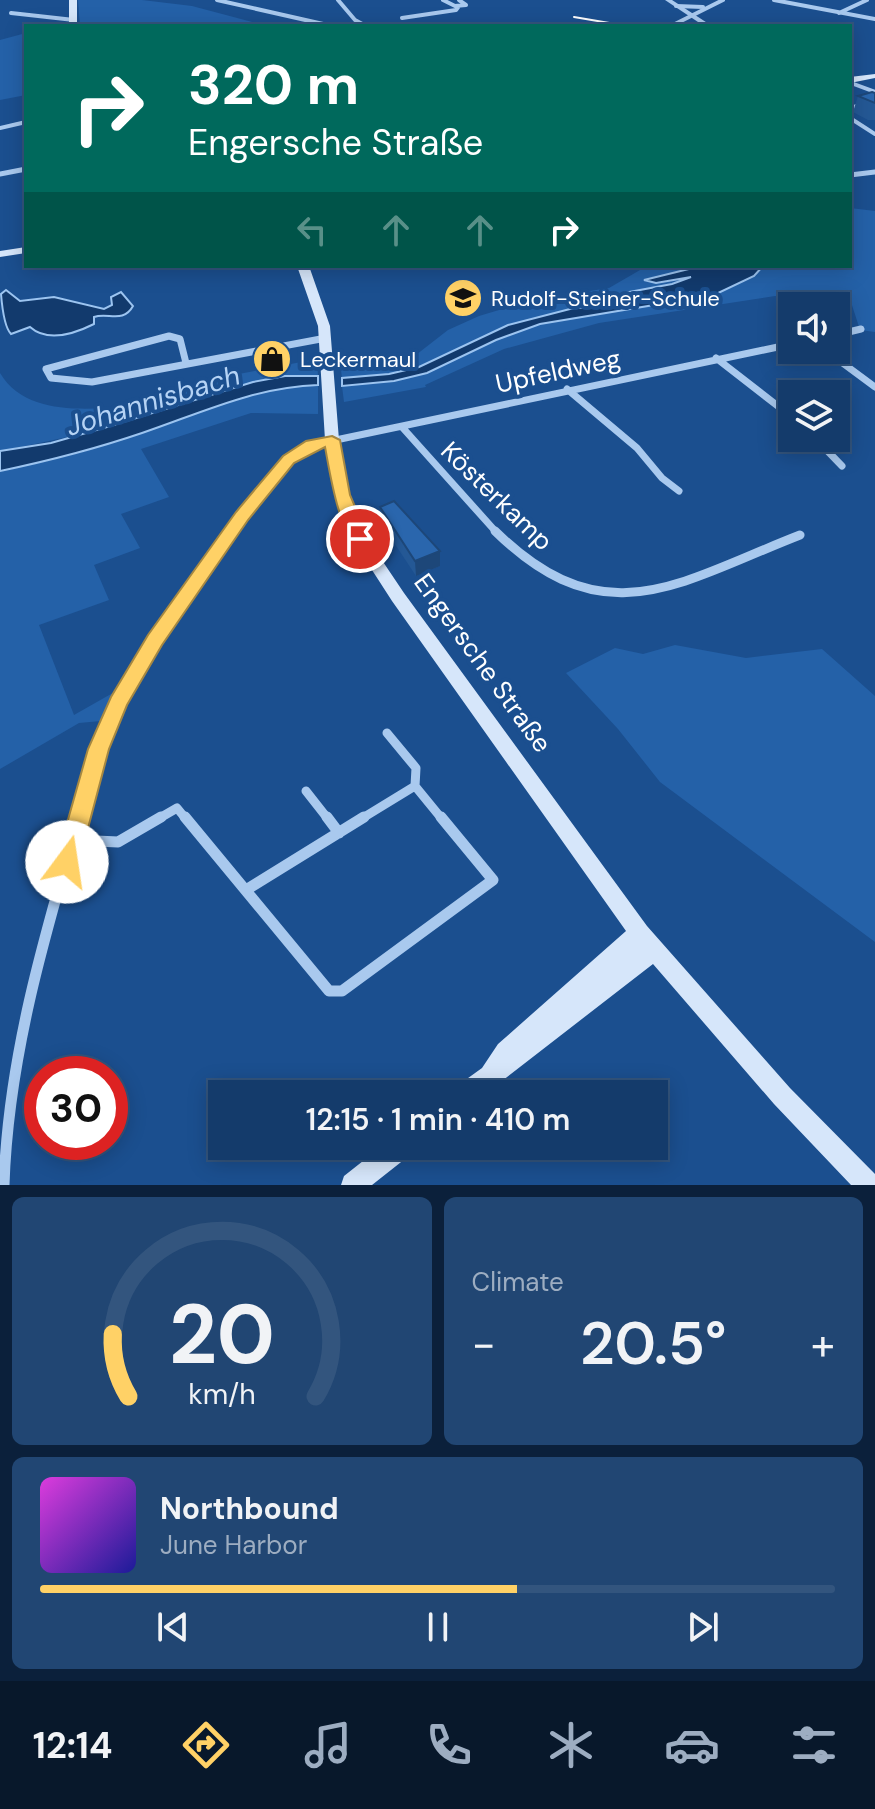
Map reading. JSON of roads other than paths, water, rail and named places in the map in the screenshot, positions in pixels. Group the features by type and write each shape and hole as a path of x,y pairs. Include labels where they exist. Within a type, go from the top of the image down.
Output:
{"main road":[{"path":"73,0 74,23"},
{"path":"852,83 875,77"},
{"path":"0,254 24,250"},
{"name":"Engersche Straße","path":"304,268 326,338 332,440 342,495 360,539 377,567 647,942 782,1096 868,1185"},
{"path":"482,1080 513,1060 647,942"},
{"path":"353,1185 384,1160"}],"street":[{"path":"217,0 323,24"},
{"path":"338,0 362,24"},
{"path":"443,0 459,6 466,5 459,0"},
{"path":"668,0 706,24"},
{"path":"674,24 723,0"},
{"path":"774,0 875,19"},
{"path":"839,13 867,0"},
{"path":"676,6 696,8 712,5"},
{"path":"402,18 456,10 459,6"},
{"path":"11,13 74,23"},
{"path":"852,84 875,92"},
{"path":"852,107 875,101"},
{"path":"852,119 875,134"},
{"path":"0,128 24,122"},
{"path":"0,174 24,169"},
{"path":"852,175 875,172"},
{"path":"850,332 861,329"},
{"path":"186,363 180,339 169,336 46,369 51,378 92,382 326,338"},
{"name":"Upfeldweg","path":"4,1185 5,1156 23,1025 53,905 99,749 118,703 155,640 242,516 288,459 312,445 332,440 778,347"},
{"path":"716,358 778,406"},
{"path":"844,364 875,387"},
{"path":"567,389 637,448 662,478 679,491"},
{"name":"Kösterkamp","path":"402,427 456,491 509,542 569,585 623,594 663,589 800,535"},
{"path":"828,452 842,466"},
{"path":"74,840 118,842 177,808 329,991 342,991 493,880 415,786 416,768 387,733"},
{"path":"246,890 415,786"},
{"path":"306,791 339,833"}],"tram line":[{"path":"574,17 615,24"}],"place":[{"name":"Rudolf-Steiner-Schule","path":"463,298"},
{"name":"Leckermaul","path":"272,359"}],"water label":[{"name":"Johannisbach","path":"153,400"}]}
